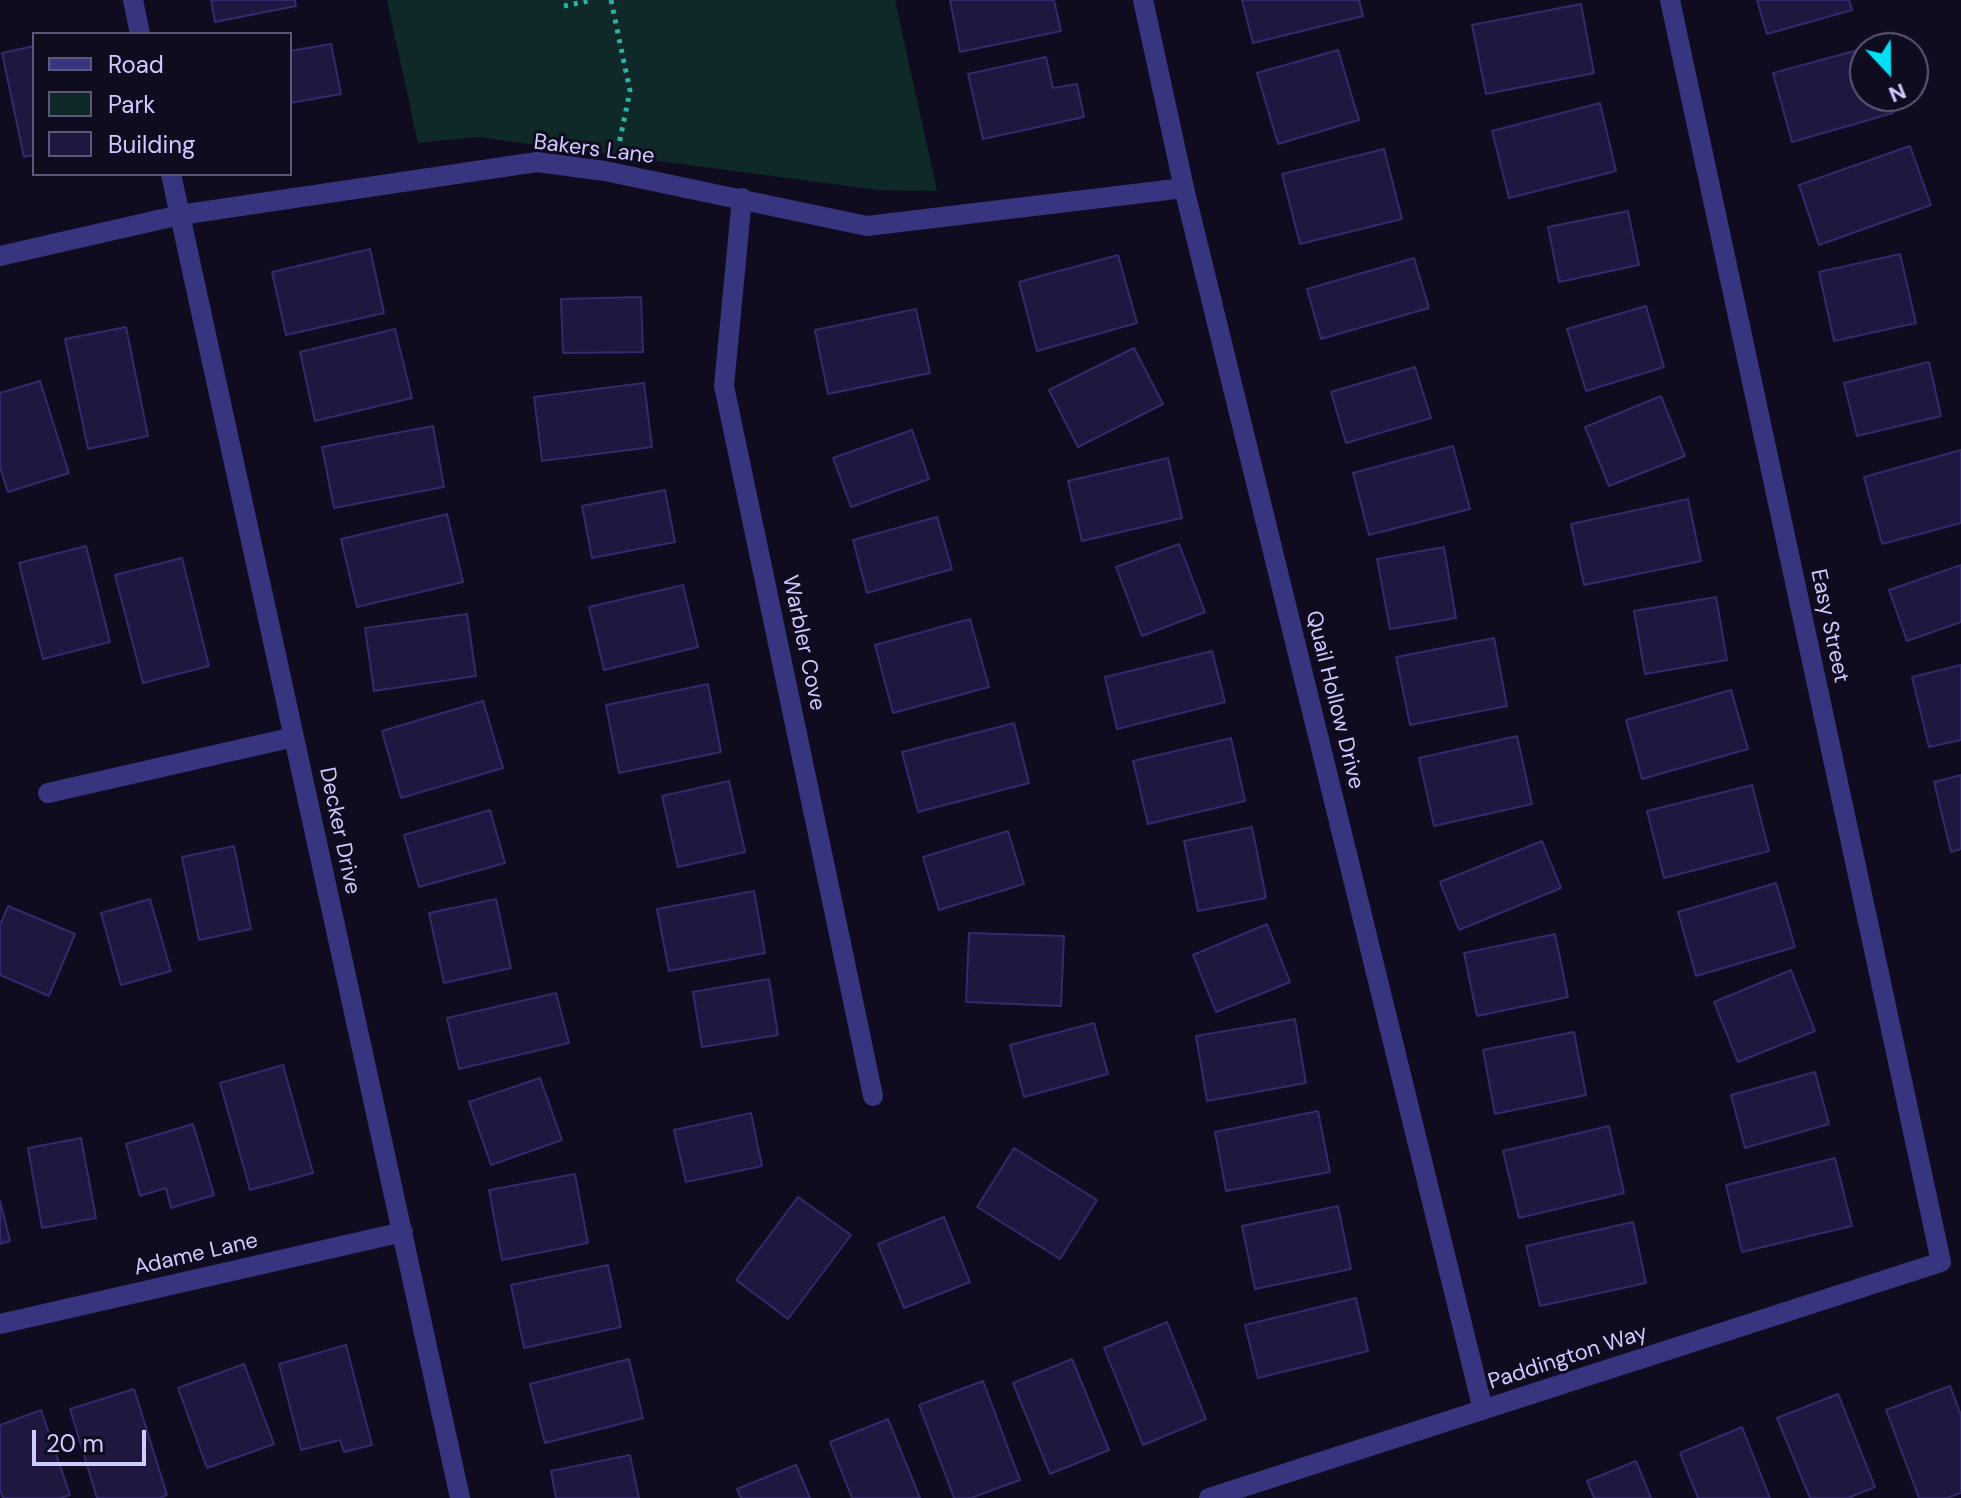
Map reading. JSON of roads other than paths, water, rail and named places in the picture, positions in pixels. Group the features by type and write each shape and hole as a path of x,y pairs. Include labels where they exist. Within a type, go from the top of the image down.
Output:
{"street":[{"path":"133,0 140,32"},
{"name":"Quail Hollow Drive","path":"1143,0 1184,188 1483,1410"},
{"name":"Easy Street","path":"1670,0 1941,1262"},
{"name":"Bakers Lane","path":"0,256 180,215 537,162 605,171 867,226 1184,188"},
{"name":"Decker Drive","path":"171,176 460,1498"},
{"name":"Warbler Cove","path":"742,198 724,386 873,1096"},
{"path":"48,793 294,737"},
{"name":"Adame Lane","path":"0,1324 403,1232"},
{"name":"Paddington Way","path":"1209,1498 1941,1262"}]}
